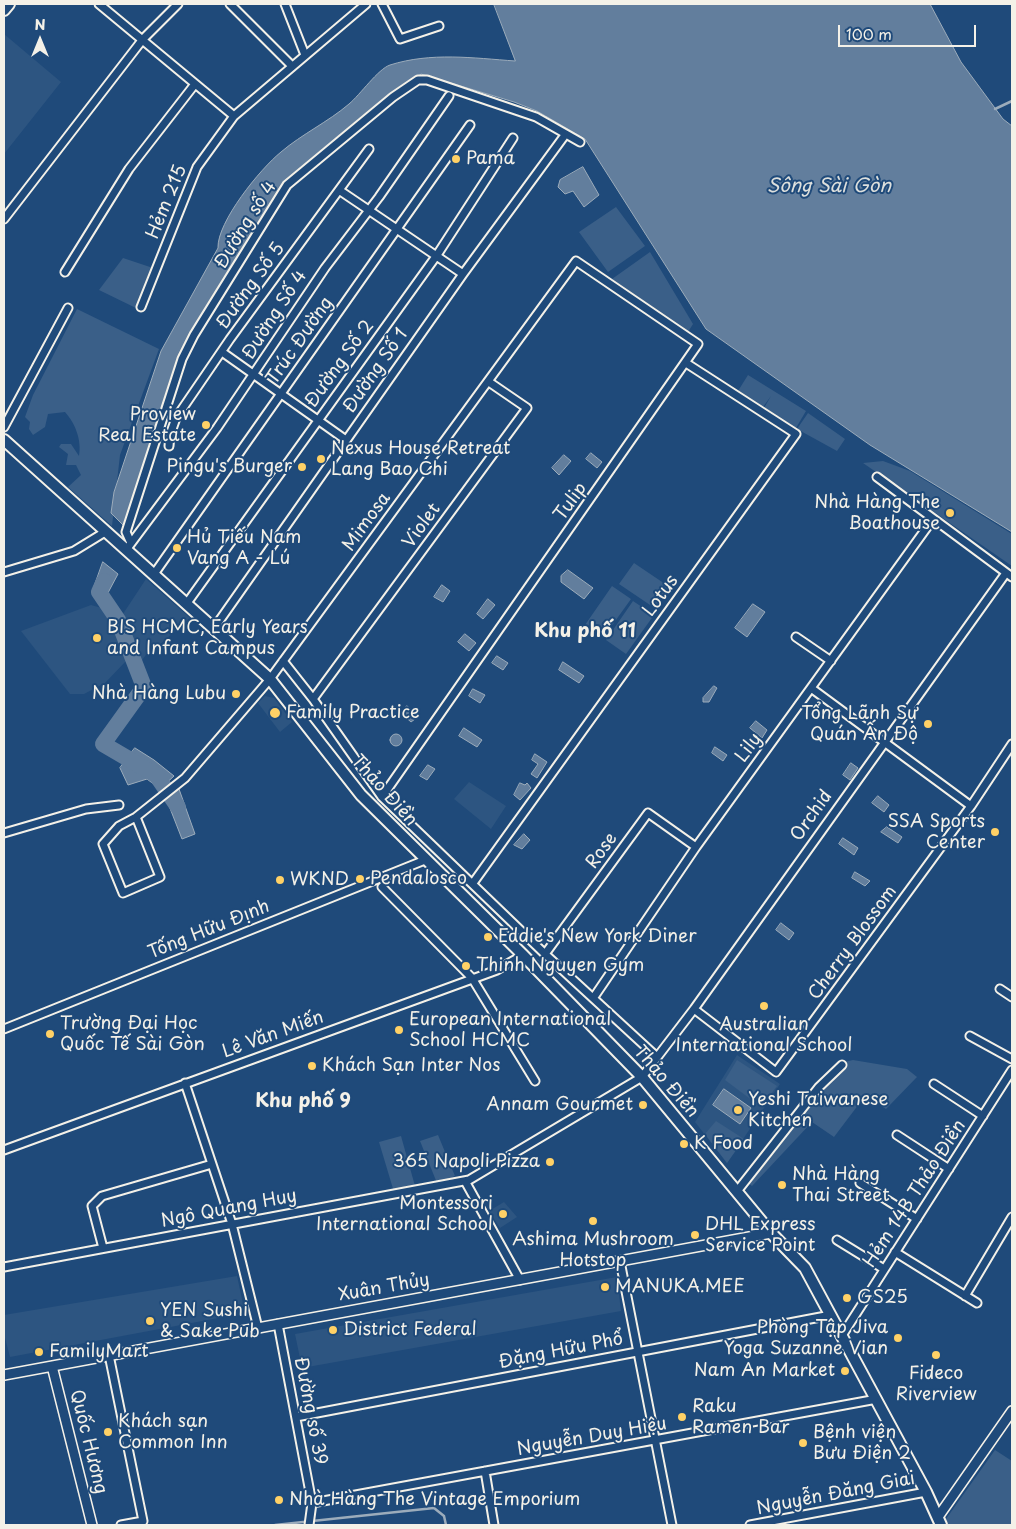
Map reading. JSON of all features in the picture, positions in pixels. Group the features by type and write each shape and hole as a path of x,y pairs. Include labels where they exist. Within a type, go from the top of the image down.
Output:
{"main road":[{"path":"4,10 9,4"},
{"name":"Thảo Điền","path":"4,440 105,532 126,547 270,679 361,795 523,955 642,1077 738,1190 771,1233 805,1268 842,1334 940,1521"}],"street":[{"path":"99,4 234,116"},
{"path":"4,219 143,39 178,4"},
{"path":"230,4 292,66"},
{"path":"285,4 305,55"},
{"name":"Hẻm 215","path":"141,307 197,167 234,116 366,4"},
{"path":"382,4 400,39 439,26"},
{"name":"Đường số 4","path":"126,547 126,532 182,359 194,335 287,186 393,97 418,80 427,80 453,92"},
{"path":"65,272 130,169 195,84"},
{"path":"453,92 536,117 580,142"},
{"name":"Đường Số 4","path":"126,547 254,374 325,268 370,209 453,92"},
{"name":"Trúc Đường","path":"154,574 470,124"},
{"name":"Đường Số 1","path":"215,627 463,274 565,135"},
{"name":"Đường Số 2","path":"186,603 437,255 513,138"},
{"name":"Đường Số 5","path":"169,446 170,435 176,418 369,149"},
{"path":"339,190 370,209 463,274"},
{"name":"Tulip","path":"382,797 698,344 576,261"},
{"name":"Mimosa","path":"136,817 160,877 123,893 102,844 119,826 136,817 185,778 270,679 576,261"},
{"path":"4,428 68,308"},
{"path":"222,352 346,440"},
{"name":"Lotus","path":"473,883 796,434 686,363"},
{"name":"Violet","path":"313,699 528,408 489,382"},
{"path":"876,477 1009,575"},
{"name":"Lily","path":"594,997 696,847 933,519"},
{"path":"4,572 74,551 105,532"},
{"name":"Orchid","path":"642,1077 694,1009 884,742 1009,575"},
{"path":"796,636 831,661"},
{"path":"283,661 313,699 382,797 545,954 594,997 657,1057"},
{"path":"811,688 971,806"},
{"name":"Cherry Blossom","path":"694,1009 776,1072 971,806 1012,744"},
{"path":"4,833 86,809 119,805"},
{"name":"Rose","path":"545,954 648,813 696,847"},
{"name":"Tống Hữu Định","path":"4,1029 425,860"},
{"path":"382,887 472,978 535,1081"},
{"name":"Lê Văn Miến","path":"4,1150 497,970 523,955"},
{"path":"1000,988 1012,997"},
{"path":"970,1036 1012,1060"},
{"path":"738,1190 819,1088 842,1065"},
{"name":"Hẻm 14B Thảo Điền","path":"842,1334 1012,1070"},
{"name":"Ngô Quang Huy","path":"4,1267 465,1181 642,1077"},
{"path":"185,1083 232,1224 258,1328"},
{"path":"934,1084 983,1116"},
{"path":"897,1135 949,1169"},
{"path":"103,1248 92,1206 102,1196 212,1164"},
{"path":"465,1181 520,1280"},
{"path":"860,1183 917,1219"},
{"path":"966,1296 1012,1217"},
{"name":"Xuân Thủy","path":"4,1374 771,1233"},
{"path":"837,1240 884,1269"},
{"path":"895,1252 978,1303"},
{"path":"620,1261 672,1525"},
{"name":"Đặng Hữu Phổ","path":"296,1417 831,1314"},
{"name":"Đường số 39","path":"278,1324 312,1503"},
{"path":"109,1355 143,1521 121,1525"},
{"name":"Quốc Hương","path":"52,1366 92,1525"},
{"name":"Nguyễn Duy Hiệu","path":"312,1503 876,1399"},
{"path":"940,1521 1012,1411"},
{"path":"485,1471 494,1525"},
{"name":"Nguyễn Đăng Giai","path":"750,1525 926,1492"},
{"path":"310,1525 312,1503"}],"shaded area":[{"path":"4,34 61,82 4,154"},
{"path":"616,207 645,246 608,272 579,232"},
{"path":"650,252 693,324 688,332 612,279"},
{"path":"123,258 153,268 138,309 99,290"},
{"path":"77,309 159,349 120,455 112,526 68,487 81,475 76,465 66,465 68,454 59,447 61,444 71,444 79,456 79,438 69,416 65,412 48,414 45,427 33,435 29,429 30,422 25,417 33,395"},
{"path":"748,375 806,411 796,428 764,408 771,396 763,407 738,391"},
{"path":"808,413 845,439 837,451 797,429"},
{"path":"883,461 910,471 1012,534 1012,566 863,463"},
{"path":"634,563 671,588 656,609 619,584"},
{"name":"BIS HCMC, Early Years and Infant Campus","path":"146,579 190,618 158,646 153,645 140,663 126,661 105,683 84,694 70,694 21,631 91,605 109,610 119,620"},
{"path":"612,586 631,599 603,638 585,625"},
{"path":"633,601 654,615 626,654 606,640"},
{"name":"Family Practice","path":"265,696 274,698 292,722 280,732 258,703"},
{"path":"469,782 506,806 491,829 454,799"},
{"path":"737,1055 780,1084 727,1163 695,1122"},
{"path":"737,1060 777,1086 761,1107 725,1080"},
{"path":"853,1060 907,1069 917,1077 886,1109 865,1096 834,1137 812,1122 752,1186 746,1181 840,1063"},
{"path":"716,1121 744,1139 727,1163 705,1134"},
{"path":"438,1135 455,1176 437,1183 420,1141"},
{"path":"401,1136 415,1186 394,1192 379,1142"},
{"name":"Montessori International School","path":"504,1202 517,1217 500,1228 489,1211"},
{"path":"237,1276 245,1313 10,1357 4,1334 4,1315"},
{"path":"617,1277 621,1311 302,1368 295,1334"},
{"path":"995,1450 1012,1461 1012,1525 948,1525 946,1519"}],"water":[{"name":"Sông Sài Gòn","path":"494,4 930,4 961,62 1003,119 1012,126 1012,532 870,445 706,329 585,139 537,111 514,102 421,74 282,184 179,354 179,360 125,524 123,525 111,513 114,492 161,351 218,248 224,224 241,197 272,160 298,139 341,110 385,67 405,61 436,57 515,61"},
{"path":"583,167 599,195 584,207 573,191 565,194 558,187 560,180"},
{"path":"591,453 602,462 597,468 586,459"},
{"path":"564,455 571,461 559,475 552,468"},
{"path":"103,562 118,574 102,604 92,593"},
{"path":"568,570 593,588 584,599 561,582 561,576"},
{"path":"442,585 450,591 443,602 434,597"},
{"path":"488,599 495,605 483,619 477,614"},
{"path":"753,604 765,612 747,637 735,628"},
{"path":"465,634 476,643 469,651 458,642"},
{"path":"497,656 508,663 503,670 492,663"},
{"path":"563,662 584,676 579,683 559,670"},
{"path":"714,686 717,688 709,702 703,702 703,698"},
{"path":"473,689 485,695 480,703 469,696"},
{"path":"407,706 419,716 411,722 401,713"},
{"path":"756,721 767,730 762,738 750,728"},
{"path":"464,728 482,740 477,747 459,736"},
{"path":"394,734 398,734 402,740 398,746 394,746 390,742 390,738"},
{"path":"715,747 727,755 723,761 712,753"},
{"path":"135,748 174,776 160,789 147,779 128,785 120,768"},
{"path":"535,754 547,762 537,778 531,774 538,764 532,760"},
{"path":"851,763 858,768 850,780 843,775"},
{"path":"428,765 435,769 427,780 420,776"},
{"path":"520,783 525,785 527,783 531,788 520,800 514,795"},
{"path":"179,789 195,834 182,839 166,798"},
{"path":"878,796 889,805 884,812 872,803"},
{"path":"887,827 902,837 898,843 881,832"},
{"path":"524,834 530,840 522,849 514,845"},
{"path":"843,838 858,848 854,855 839,844"},
{"path":"855,872 870,881 865,886 852,878"},
{"path":"781,923 794,933 789,940 776,930"},
{"path":"724,1089 751,1108 740,1124 713,1105"}],"waterway":[{"path":"995,109 1012,101"},
{"path":"104,581 99,592 118,620 144,687 103,744 156,775 178,807"},
{"path":"275,1525 434,1508 444,1516 446,1525"}],"place":[{"name":"Pama","path":"456,159"},
{"name":"Proview Real Estate","path":"206,425"},
{"name":"Nexus House Retreat Lang Bao Chi","path":"321,459"},
{"name":"Pingu's Burger","path":"302,467"},
{"name":"Nhà Hàng The Boathouse","path":"950,513"},
{"name":"Hủ Tiếu Nam Vang A - Lú","path":"177,548"},
{"name":"BIS HCMC, Early Years and Infant Campus","path":"97,638"},
{"name":"Nhà Hàng Lubu","path":"236,694"},
{"name":"Family Practice","path":"275,713"},
{"name":"Tổng Lãnh Sự Quán Ấn Độ","path":"928,724"},
{"name":"SSA Sports Center","path":"995,832"},
{"name":"Pendalosco","path":"360,879"},
{"name":"WKND","path":"280,880"},
{"name":"Eddie's New York Diner","path":"488,937"},
{"name":"Thinh Nguyen Gym","path":"466,966"},
{"name":"Australian International School","path":"764,1006"},
{"name":"European International School HCMC","path":"399,1030"},
{"name":"Trường Đại Học Quốc Tế Sài Gòn","path":"50,1034"},
{"name":"Khách Sạn Inter Nos","path":"312,1066"},
{"name":"Annam Gourmet","path":"643,1105"},
{"name":"Yeshi Taiwanese Kitchen","path":"738,1110"},
{"name":"K Food","path":"684,1144"},
{"name":"365 Napoli Pizza","path":"550,1162"},
{"name":"Nhà Hàng Thai Street","path":"782,1185"},
{"name":"Montessori International School","path":"503,1214"},
{"name":"Ashima Mushroom Hotstop","path":"593,1221"},
{"name":"DHL Express Service Point","path":"695,1235"},
{"name":"MANUKA.MEE","path":"605,1287"},
{"name":"GS25","path":"847,1298"},
{"name":"YEN Sushi & Sake Pub","path":"150,1321"},
{"name":"District Federal","path":"333,1330"},
{"name":"Phòng Tập Jiva Yoga Suzanne Vian","path":"898,1338"},
{"name":"FamilyMart","path":"39,1352"},
{"name":"Fideco Riverview","path":"936,1355"},
{"name":"Nam An Market","path":"845,1371"},
{"name":"Raku Ramen Bar","path":"682,1417"},
{"name":"Khách sạn Common Inn","path":"108,1432"},
{"name":"Bệnh viện Bưu Điện 2","path":"803,1443"},
{"name":"Nhà Hàng The Vintage Emporium","path":"279,1500"}],"district":[{"name":"Khu phố 11","path":"585,632"},
{"name":"Khu phố 9","path":"303,1102"}]}
